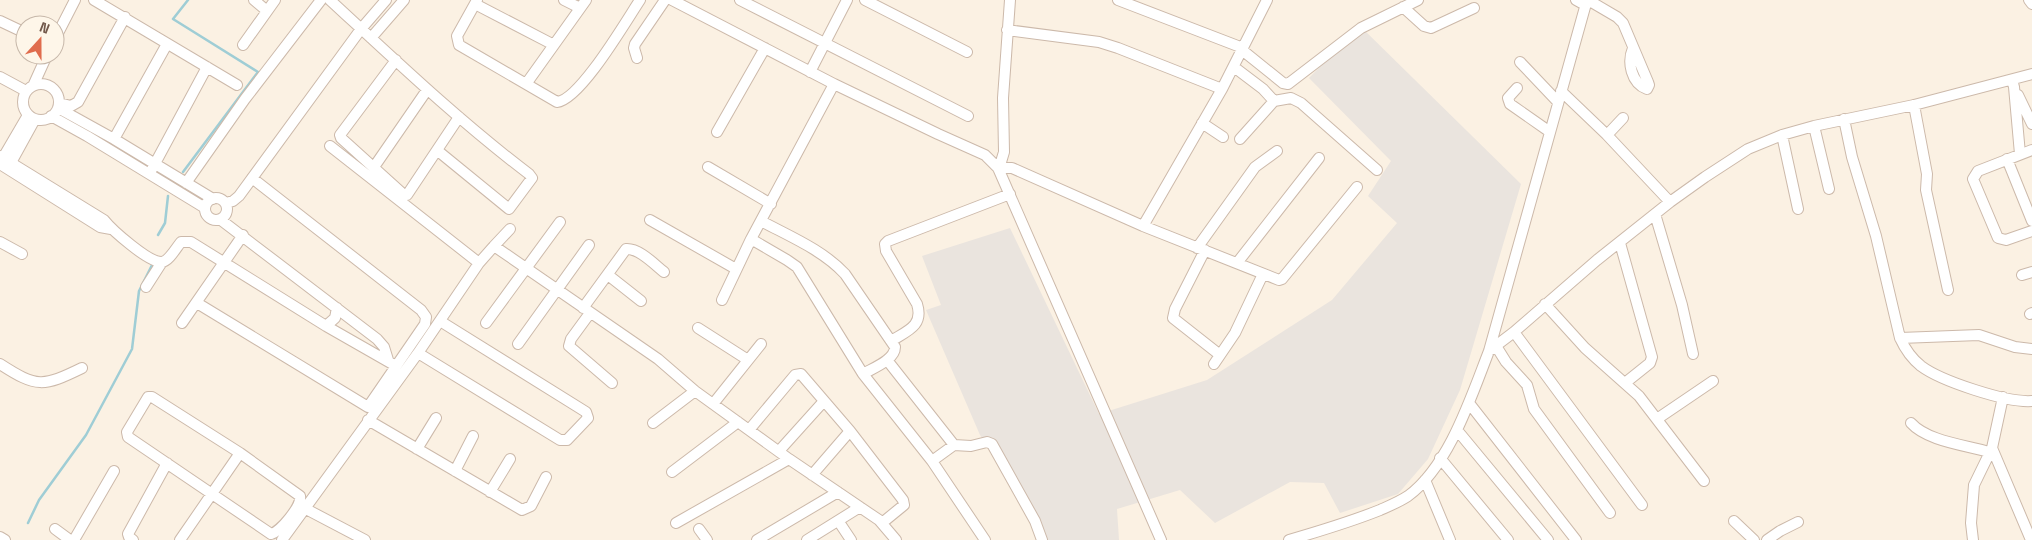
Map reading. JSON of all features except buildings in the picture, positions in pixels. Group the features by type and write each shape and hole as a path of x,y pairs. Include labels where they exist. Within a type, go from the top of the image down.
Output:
{"street":[{"path":"65,20 75,0"},
{"path":"94,0 237,85"},
{"path":"254,0 267,11"},
{"path":"243,45 275,0"},
{"path":"186,183 244,99 320,0"},
{"path":"330,0 428,90 532,178 509,209 438,151"},
{"path":"226,203 239,196 361,29 386,0"},
{"path":"371,38 404,0"},
{"path":"526,84 583,4 564,0"},
{"path":"554,45 476,2 457,36 459,45 552,101 561,102 568,98 588,78 640,0"},
{"path":"637,58 634,48 635,44 665,0"},
{"path":"672,0 685,3 834,84 985,155 997,166 1161,540"},
{"path":"740,0 824,44 936,98 968,116"},
{"path":"810,72 847,0"},
{"path":"865,0 967,52"},
{"path":"997,166 1004,152 1003,98 1010,0"},
{"path":"1118,0 1243,49 1283,83 1288,84 1361,28 1418,0"},
{"path":"1143,226 1222,89 1267,0"},
{"path":"2029,0 2032,4"},
{"path":"1289,540 1347,524 1398,502 1411,494 1425,480 1457,430 1492,348 1584,1 1617,17 1623,23 1633,48"},
{"path":"1403,8 1424,26 1431,28 1474,8"},
{"path":"42,65 28,92 24,107 32,117 45,119 56,109 78,102 125,17"},
{"path":"0,21 15,28"},
{"path":"1007,30 1098,42 1222,89"},
{"path":"114,139 167,44"},
{"path":"717,132 765,48"},
{"path":"396,60 340,136 404,195 407,195 459,117"},
{"path":"1520,62 1558,102"},
{"path":"152,169 207,67"},
{"path":"1234,67 1263,89 1274,101"},
{"path":"1492,348 1514,332 1545,304 1670,202 1732,158 1765,141 1814,126 2013,83 2032,74"},
{"path":"0,77 28,92"},
{"path":"2013,83 2032,124"},
{"path":"2013,83 2020,154"},
{"path":"0,85 28,92 42,84 52,88 57,94 56,109"},
{"path":"722,300 751,239 834,84"},
{"path":"1517,88 1508,98 1510,104 1550,132"},
{"path":"374,167 428,90"},
{"path":"1561,91 1607,135 1670,202"},
{"path":"1240,138 1274,101 1290,98 1301,103 1377,170"},
{"path":"1914,105 1925,158 1928,181 1926,190 1948,290"},
{"path":"56,109 114,139 205,208"},
{"path":"56,109 152,169 186,183 212,199 220,199 226,203"},
{"path":"32,117 4,162 100,227 111,229 151,259 162,262"},
{"path":"1607,135 1623,118"},
{"path":"1844,119 1852,157 1876,236 1900,338 1906,352 1938,377 2003,397 2031,402"},
{"path":"1202,124 1223,137"},
{"path":"1814,126 1829,189"},
{"path":"1782,135 1798,208"},
{"path":"330,146 479,263"},
{"path":"2032,150 1978,172 1973,179 1998,239 2006,240 2032,231"},
{"path":"1263,274 1235,333 1217,360 1174,318 1175,309 1201,249 1255,167 1276,152"},
{"path":"1237,263 1319,158"},
{"path":"2007,159 2032,221"},
{"path":"997,166 1012,168 1143,226 1279,280 1282,279 1357,187"},
{"path":"708,167 771,204"},
{"path":"197,303 368,407 392,363 425,324 426,317 421,310 252,178"},
{"path":"891,341 914,326 918,321 920,313 917,304 886,251 888,241 1010,194"},
{"path":"212,199 205,208 206,214 210,219 222,220 338,308 380,343 392,363"},
{"path":"222,220 227,213 226,203"},
{"path":"1655,214 1682,305 1693,354"},
{"path":"650,220 736,269"},
{"path":"761,221 803,243 836,265 845,274 891,341 895,351 887,360 863,374"},
{"path":"486,323 560,222"},
{"path":"282,540 418,352 479,263 510,228"},
{"path":"182,323 243,235"},
{"path":"751,239 788,260 796,267 863,374 932,461 986,540"},
{"path":"146,287 162,262 167,260 181,242 188,241 326,326 392,363"},
{"path":"0,242 22,254"},
{"path":"1620,243 1652,357 1650,363 1625,383"},
{"path":"518,344 589,245"},
{"path":"494,246 658,359 695,391 882,523 896,540"},
{"path":"612,383 569,346 571,339 586,310 626,249 628,248 639,253 664,272"},
{"path":"608,275 641,301"},
{"path":"1545,304 1585,348 1625,383 1657,419 1704,481"},
{"path":"326,326 335,318 338,308"},
{"path":"418,352 560,440 567,440 588,418 586,412 440,321"},
{"path":"698,328 748,360"},
{"path":"1514,332 1642,505"},
{"path":"1900,338 1979,335 2015,347 2032,350"},
{"path":"713,404 761,344"},
{"path":"1492,348 1527,386 1534,409 1610,513"},
{"path":"887,360 954,446"},
{"path":"0,364 23,379 33,382 59,379 82,368"},
{"path":"749,430 797,373 801,374 850,431 904,502 882,523"},
{"path":"1657,419 1713,380"},
{"path":"653,423 695,391"},
{"path":"149,396 240,453 300,496 299,505 279,530 271,534 127,435 149,396"},
{"path":"1973,540 1971,524 1974,485 1990,450 2003,397"},
{"path":"778,451 824,401"},
{"path":"1469,403 1576,540"},
{"path":"417,449 436,418"},
{"path":"368,420 522,510 526,510 531,506 546,476"},
{"path":"672,472 738,422"},
{"path":"1911,423 1917,430 1928,436 1990,450"},
{"path":"1457,430 1548,540"},
{"path":"812,475 850,431"},
{"path":"455,471 473,436"},
{"path":"932,461 954,446 971,446 987,442 992,444 1036,521 1042,540"},
{"path":"1990,450 2031,540"},
{"path":"180,540 240,453"},
{"path":"1440,458 1508,540"},
{"path":"490,492 510,459"},
{"path":"676,523 789,459"},
{"path":"133,540 128,534 167,463"},
{"path":"74,540 114,471"},
{"path":"1425,480 1450,540"},
{"path":"757,540 838,492"},
{"path":"807,540 839,522 860,507"},
{"path":"306,509 365,540"},
{"path":"1734,521 1754,540"},
{"path":"839,522 851,540"},
{"path":"1767,540 1780,530 1798,522"},
{"path":"55,529 70,540"},
{"path":"700,529 707,540"},
{"path":"0,537 5,540"}],"shaded area":[{"path":"1360,26 1521,184 1460,390 1428,459 1398,494 1340,513 1324,483 1290,482 1215,523 1180,490 1117,509 1119,540 1044,540 1037,517 980,435 926,310 941,305 922,256 1010,228 1099,414 1207,380 1332,300 1397,223 1368,196 1391,161 1309,78"}],"waterway":[{"path":"183,172 258,72 173,19 188,0"},
{"path":"158,235 165,223 168,196"},
{"path":"28,523 39,500 86,435 132,349 139,291 152,265"}]}
